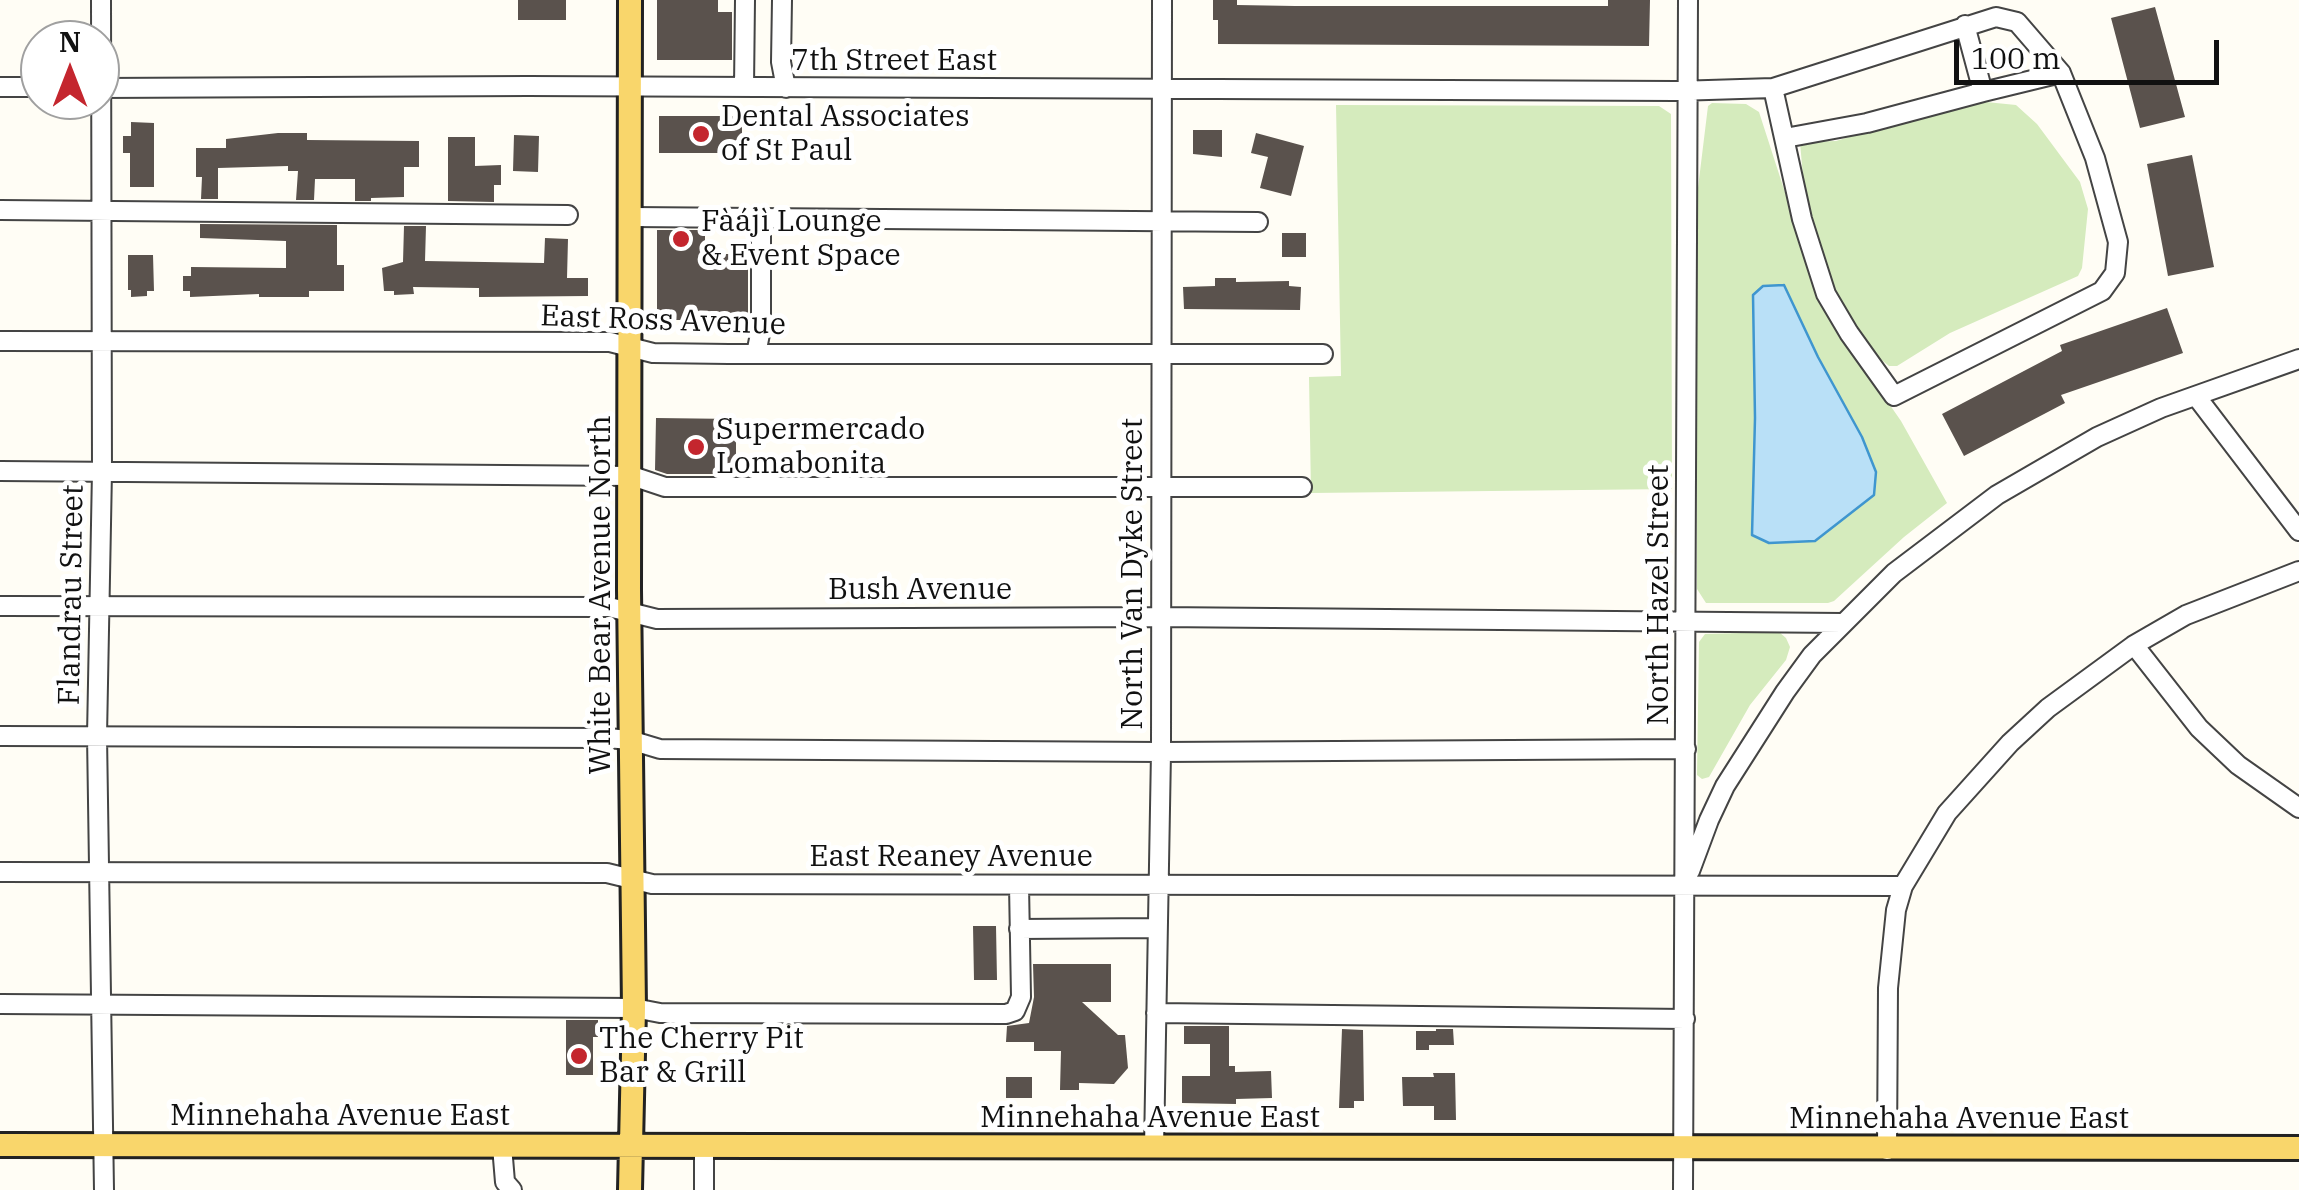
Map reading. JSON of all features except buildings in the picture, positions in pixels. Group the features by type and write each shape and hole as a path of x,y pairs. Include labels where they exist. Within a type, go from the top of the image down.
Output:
{"main road":[{"name":"White Bear Avenue North","path":"630,0 634,1008 630,1190"},
{"name":"Minnehaha Avenue East","path":"0,1145 2299,1148"}],"street":[{"path":"744,88 745,0"},
{"path":"782,0 781,62 786,88"},
{"name":"North Van Dyke Street","path":"1154,1148 1161,752 1162,0"},
{"name":"North Hazel Street","path":"1683,1190 1688,0"},
{"name":"7th Street East","path":"120,88 1688,91 1772,88 1996,17 2018,22 2061,73"},
{"path":"1965,24 1984,92"},
{"path":"1772,88 1802,218 1826,294 1894,396 2102,291 2115,273 2118,242 2100,175 2061,73 1786,138"},
{"name":"Flandrau Street","path":"101,120 102,471 97,736 104,1190"},
{"path":"0,210 568,215"},
{"path":"632,217 1258,222"},
{"path":"756,354 764,218"},
{"name":"East Ross Avenue","path":"0,341 610,342 652,353 1324,354"},
{"path":"1685,886 1708,820 1725,786 1803,667 1894,573 1996,495 2097,437 2299,359"},
{"path":"2196,396 2299,531"},
{"path":"0,471 632,476 666,487 1302,487"},
{"path":"1887,1150 1892,940 1903,886 1947,813 2010,742 2048,708 2134,645 2186,615 2299,571"},
{"name":"Bush Avenue","path":"0,606 610,607 657,619 1159,617 1842,623"},
{"path":"2134,645 2199,728 2238,765 2299,808"},
{"path":"0,736 630,740 660,749 1686,749"},
{"name":"East Reaney Avenue","path":"0,872 607,873 652,884 1903,886"},
{"path":"0,1004 1006,1014 1015,1011 1020,997 1019,885"},
{"path":"1018,929 1156,928"},
{"path":"1156,1013 1685,1018"},
{"path":"502,1146 506,1182 512,1190"},
{"path":"704,1148 704,1190"}],"green space":[{"path":"1960,103 2016,105 2037,124 2080,182 2088,209 2082,268 2078,276 1950,333 1897,366 1889,366 1853,323 1835,289 1814,230 1800,142 1836,141"},
{"path":"1746,104 1759,112 1822,307 1901,421 1947,503 1828,603 1706,603 1697,589 1697,196 1708,106"},
{"path":"1336,105 1659,106 1671,114 1672,489 1311,493 1309,377 1341,376"},
{"path":"1779,632 1790,647 1786,660 1750,705 1709,777 1702,779 1697,775 1699,642 1705,634"}],"water":[{"path":"1784,285 1876,472 1874,495 1815,541 1769,543 1752,535 1753,295 1763,286"}],"place":[{"name":"Dental Associates of St Paul","path":"701,134"},
{"name":"Fàájì Lounge & Event Space","path":"681,239"},
{"name":"Supermercado Lomabonita","path":"696,447"},
{"name":"The Cherry Pit Bar & Grill","path":"579,1056"}]}
